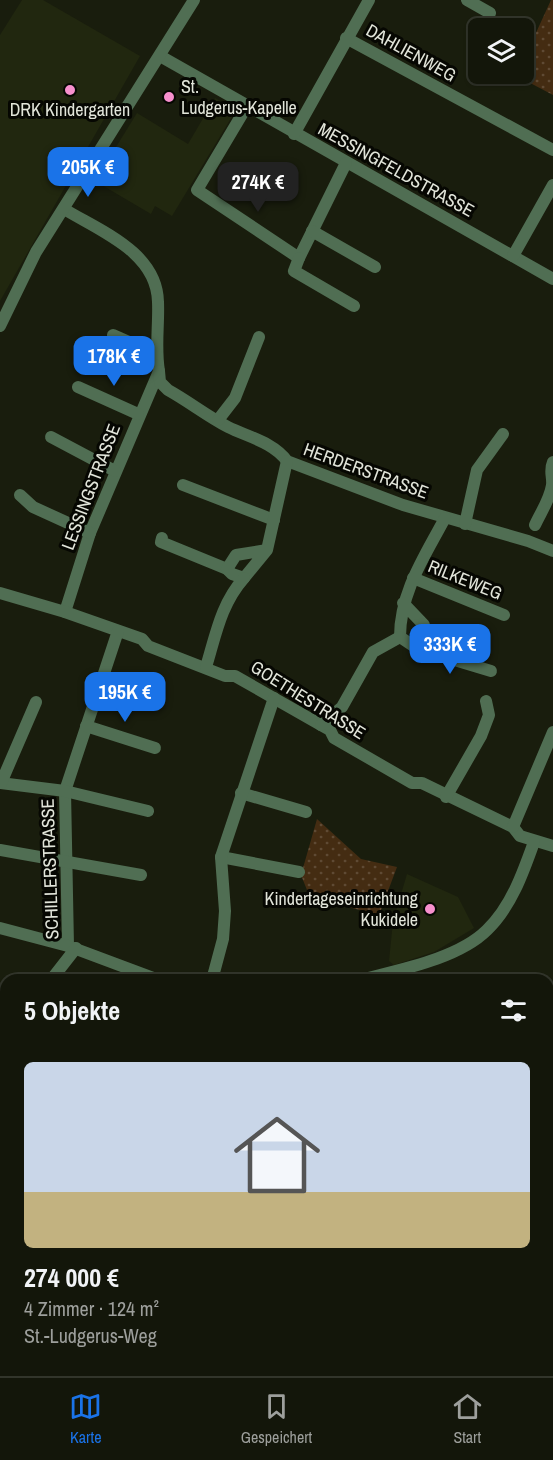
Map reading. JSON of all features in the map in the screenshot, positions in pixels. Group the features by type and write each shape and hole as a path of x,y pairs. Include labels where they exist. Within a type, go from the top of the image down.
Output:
{"street":[{"path":"0,326 25,272 194,0"},
{"path":"294,134 369,0"},
{"path":"467,0 490,13"},
{"name":"DAHLIENWEG","path":"346,38 553,150"},
{"name":"MESSINGFELDSTRASSE","path":"160,56 553,279"},
{"path":"247,106 197,190 299,258"},
{"path":"346,163 294,271 354,306"},
{"path":"513,256 553,185"},
{"path":"64,209 136,253 151,272 158,299 156,354 159,371"},
{"path":"312,231 375,267"},
{"path":"113,335 156,354"},
{"path":"218,420 235,398 259,337"},
{"name":"HERDERSTRASSE","path":"159,371 160,382 168,390 218,420 281,453 287,461 403,506 528,541 553,551"},
{"name":"LESSINGSTRASSE","path":"65,612 90,533 138,414 159,371"},
{"path":"78,387 138,414"},
{"path":"465,524 477,470 503,434"},
{"path":"51,437 115,471"},
{"path":"206,666 217,623 230,594 267,550 287,461"},
{"path":"535,525 550,496 553,483 550,469 553,462"},
{"path":"183,485 274,520"},
{"path":"20,495 33,507 90,533"},
{"path":"400,637 403,603 413,578 445,518"},
{"path":"162,538 160,542 227,569 231,574 243,578"},
{"path":"227,569 236,555 267,550"},
{"name":"RILKEWEG","path":"413,578 504,615"},
{"name":"GOETHESTRASSE","path":"0,593 65,612 142,639 148,646 206,666 225,676 235,676 330,730 334,738 412,783 422,783 446,797 513,827 520,836 553,846"},
{"path":"403,603 424,625 418,649"},
{"name":"SCHILLERSTRASSE","path":"118,631 65,791 65,860 72,947 143,974"},
{"path":"400,637 418,649 491,671"},
{"path":"321,725 342,707 373,652 400,637"},
{"path":"214,974 223,939 225,911 220,856 274,698"},
{"path":"446,797 481,736 489,715 486,701"},
{"path":"36,702 0,783 65,791 148,811"},
{"path":"86,726 155,748"},
{"path":"513,827 553,732"},
{"path":"241,793 306,812"},
{"path":"381,974 440,957 486,932 504,909 522,877 534,842"},
{"path":"0,850 141,875"},
{"path":"220,856 299,872"},
{"path":"0,928 72,947 55,974"}],"shaded area":[{"path":"22,0 43,0 140,56 0,301 0,35"},
{"path":"215,98 236,110 172,216 155,206 151,214 95,181 137,113 188,144"},
{"name":"Kindertageseinrichtung Kukidele","path":"407,874 458,897 474,928 434,952 394,965 389,961 393,921"}],"green space":[{"path":"553,0 553,95 532,84 534,84 534,37"},
{"path":"317,819 361,859 397,867 379,915 306,896 307,890 301,875"}],"place":[{"name":"DRK Kindergarten","path":"70,90"},
{"name":"St. Ludgerus-Kapelle","path":"169,97"},
{"name":"Kindertageseinrichtung Kukidele","path":"430,909"}]}
